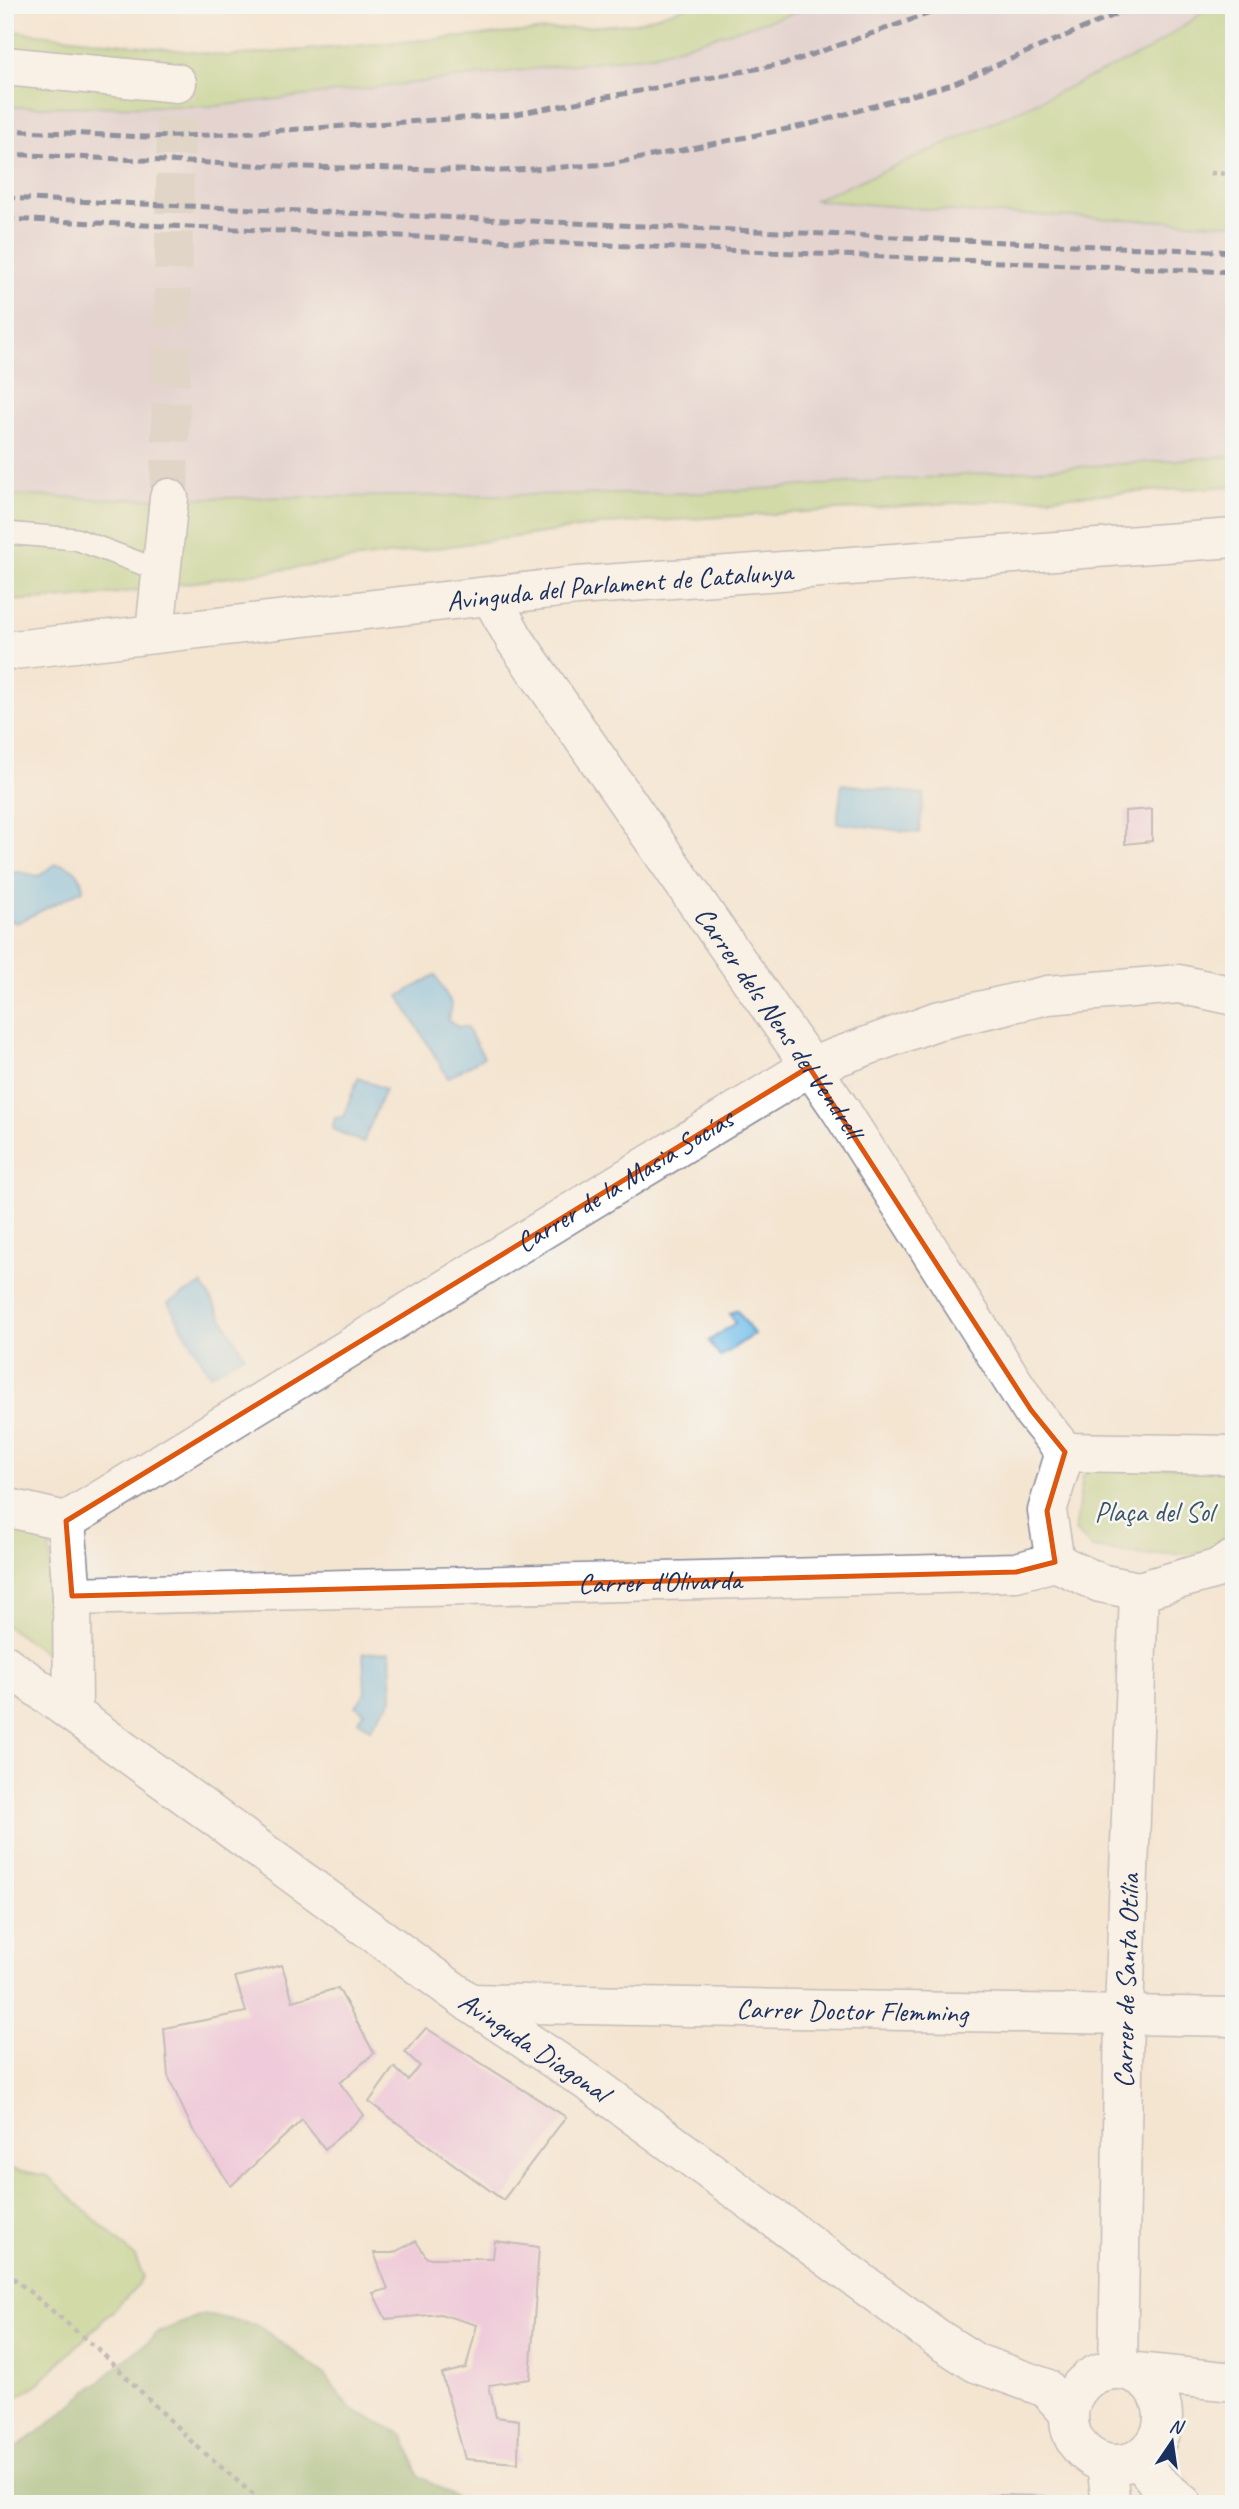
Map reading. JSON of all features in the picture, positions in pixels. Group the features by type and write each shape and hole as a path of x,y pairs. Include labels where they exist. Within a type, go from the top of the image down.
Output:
{"street":[{"path":"5,66 177,83"},
{"path":"155,632 169,498"},
{"name":"Avinguda del Parlament de Catalunya","path":"5,651 576,586 1234,538"},
{"name":"Carrer dels Nens del Vendrell","path":"491,597 523,651 840,1110 1031,1410 1065,1452"},
{"name":"Carrer de la Masia Socías","path":"66,1521 809,1067 936,1021 1048,995 1179,984 1234,996"},
{"path":"1234,1455 1065,1452 1047,1511 1055,1562 1100,1583 1139,1591 1216,1569 1234,1559"},
{"path":"5,1507 66,1521 72,1596 73,1713"},
{"name":"Carrer d'Olivarda","path":"72,1596 1016,1572 1055,1562"},
{"name":"Carrer de Santa Otília","path":"1127,2371 1124,2013 1139,1591"},
{"name":"Avinguda Diagonal","path":"5,1664 470,2003 597,2088 954,2350 975,2364 1046,2388 1068,2412"},
{"name":"Carrer Doctor Flemming","path":"470,2003 1234,2017"},
{"path":"1111,2504 1123,2461 1153,2447 1163,2431 1164,2412 1159,2394 1149,2381 1127,2371"},
{"path":"1183,2504 1157,2482 1123,2461 1091,2457 1078,2445 1070,2430 1068,2412 1076,2392 1090,2377 1127,2371 1234,2382"}],"lane":[{"path":"5,533 76,539 161,571"}],"path":[{"path":"1210,173 1234,174"},
{"path":"5,2271 100,2351 192,2442 264,2504"}],"highlighted area":[{"path":"809,1067 1031,1410 1065,1452 1047,1511 1055,1562 1016,1572 72,1596 66,1521"}],"shaded area":[{"path":"821,5 1214,5 1147,51 924,154 815,200 978,213 1234,224 1234,456 703,493 112,499 5,495 5,107 217,106 652,55"}],"green space":[{"path":"692,5 821,5 652,55 217,106 5,107 5,30 228,56 635,23"},
{"path":"1214,5 1234,5 1234,224 978,213 814,200 924,154 1147,51"},
{"path":"1234,456 1234,486 607,524 89,597 5,601 5,495 112,499 703,493"},
{"name":"Plaça del Sol","path":"1099,1466 1215,1468 1234,1483 1234,1505 1217,1553 1144,1555 1092,1548 1075,1531 1083,1475"},
{"path":"35,1527 46,1534 50,1549 53,1658 5,1625 5,1531"},
{"path":"5,2168 48,2176 135,2257 143,2276 136,2288 38,2384 5,2404"},
{"path":"203,2314 257,2325 324,2374 349,2408 404,2435 419,2476 466,2504 5,2504 5,2454 39,2432 159,2332"}],"water":[{"path":"842,784 924,794 919,833 837,823"},
{"path":"56,864 76,871 83,890 17,923 5,919 5,874 18,872 39,876"},
{"path":"435,975 452,1005 448,1020 459,1027 466,1027 484,1057 448,1078 399,996"},
{"path":"358,1078 385,1089 363,1143 332,1129 335,1118 343,1117"},
{"path":"202,1284 244,1355 210,1375 168,1303"},
{"path":"737,1310 754,1334 720,1357 709,1341 735,1323 730,1314"},
{"path":"390,1652 392,1699 370,1729 358,1720 364,1712 356,1706 365,1693 363,1653"}],"building":[{"path":"1152,809 1152,841 1125,844 1125,811"},
{"path":"282,1965 293,2001 338,1988 374,2053 340,2083 364,2115 325,2149 302,2120 231,2186 192,2128 168,2076 164,2028 246,2012 235,1977"},
{"path":"426,2028 566,2117 503,2200 369,2102 394,2067 408,2080 420,2066 405,2052"},
{"path":"416,2241 427,2258 493,2258 495,2241 539,2247 530,2379 489,2385 496,2417 519,2420 518,2463 465,2459 442,2374 466,2368 477,2325 440,2314 386,2319 373,2293 388,2289 374,2253 393,2253"},
{"path":"996,2495 1045,2496 1045,2504 995,2504"}],"tunnel":[{"path":"169,498 177,83"}],"railway":[{"path":"5,130 146,137 511,115 788,63 953,5"},
{"path":"5,154 301,167 500,171 611,164 807,125 952,84 1138,5"},
{"path":"5,198 1234,252"},
{"path":"5,219 1234,272"}]}
